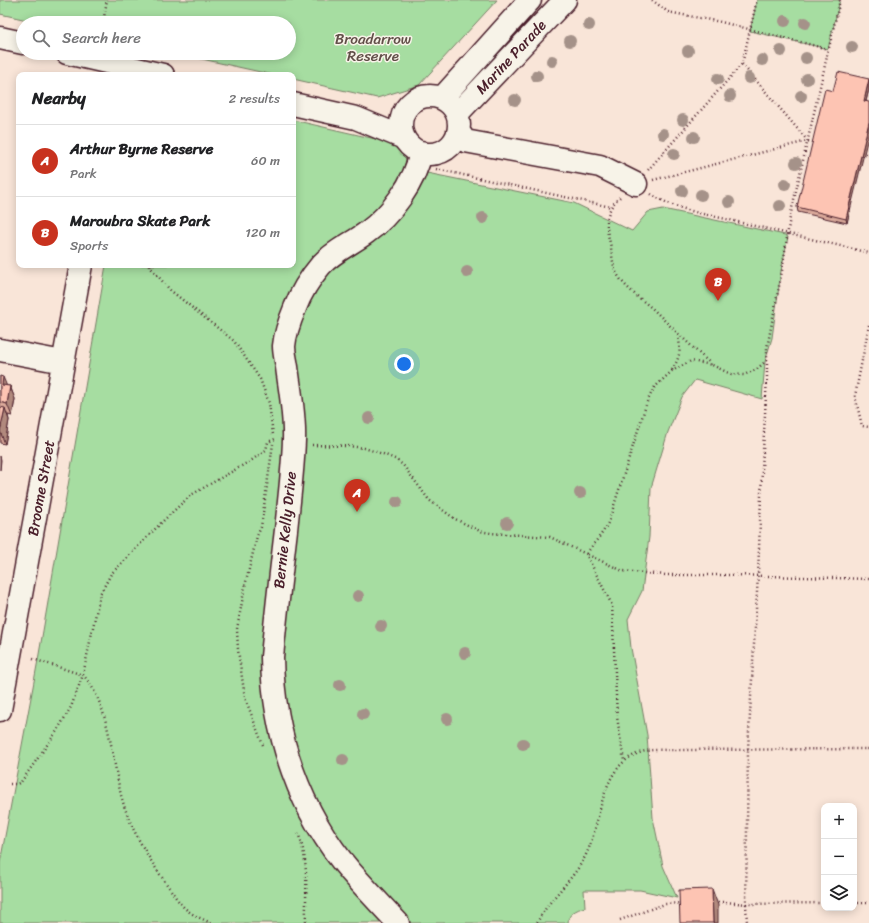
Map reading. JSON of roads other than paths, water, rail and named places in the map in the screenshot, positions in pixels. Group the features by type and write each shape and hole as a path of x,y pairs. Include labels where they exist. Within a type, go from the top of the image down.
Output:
{"street":[{"name":"Marine Parade","path":"442,98 530,0"},
{"name":"Marine Parade","path":"458,123 565,0"},
{"path":"0,38 16,41"},
{"path":"88,60 118,70 136,72"},
{"path":"458,123 456,140 450,146 434,154 428,160 410,146 404,138 401,121 404,112 416,99 424,96 442,98 454,107 465,141 600,166 636,184"},
{"path":"296,105 356,118 404,138"},
{"path":"356,118 404,112"},
{"name":"Bernie Kelly Drive","path":"398,923 350,871 331,845 307,806 297,784 283,742 275,709 272,679 272,657 292,470 284,438 294,418 284,346 294,310 302,292 322,264 383,219 408,187 418,165 428,160"},
{"name":"Broome Street","path":"0,710 6,646 80,268"},
{"path":"0,350 63,362"}],"place":[{"name":"Maroubra Skate Park","path":"718,301"},
{"name":"Arthur Byrne Reserve","path":"357,512"}],"park label":[{"name":"Broadarrow Reserve","path":"373,48"}]}
